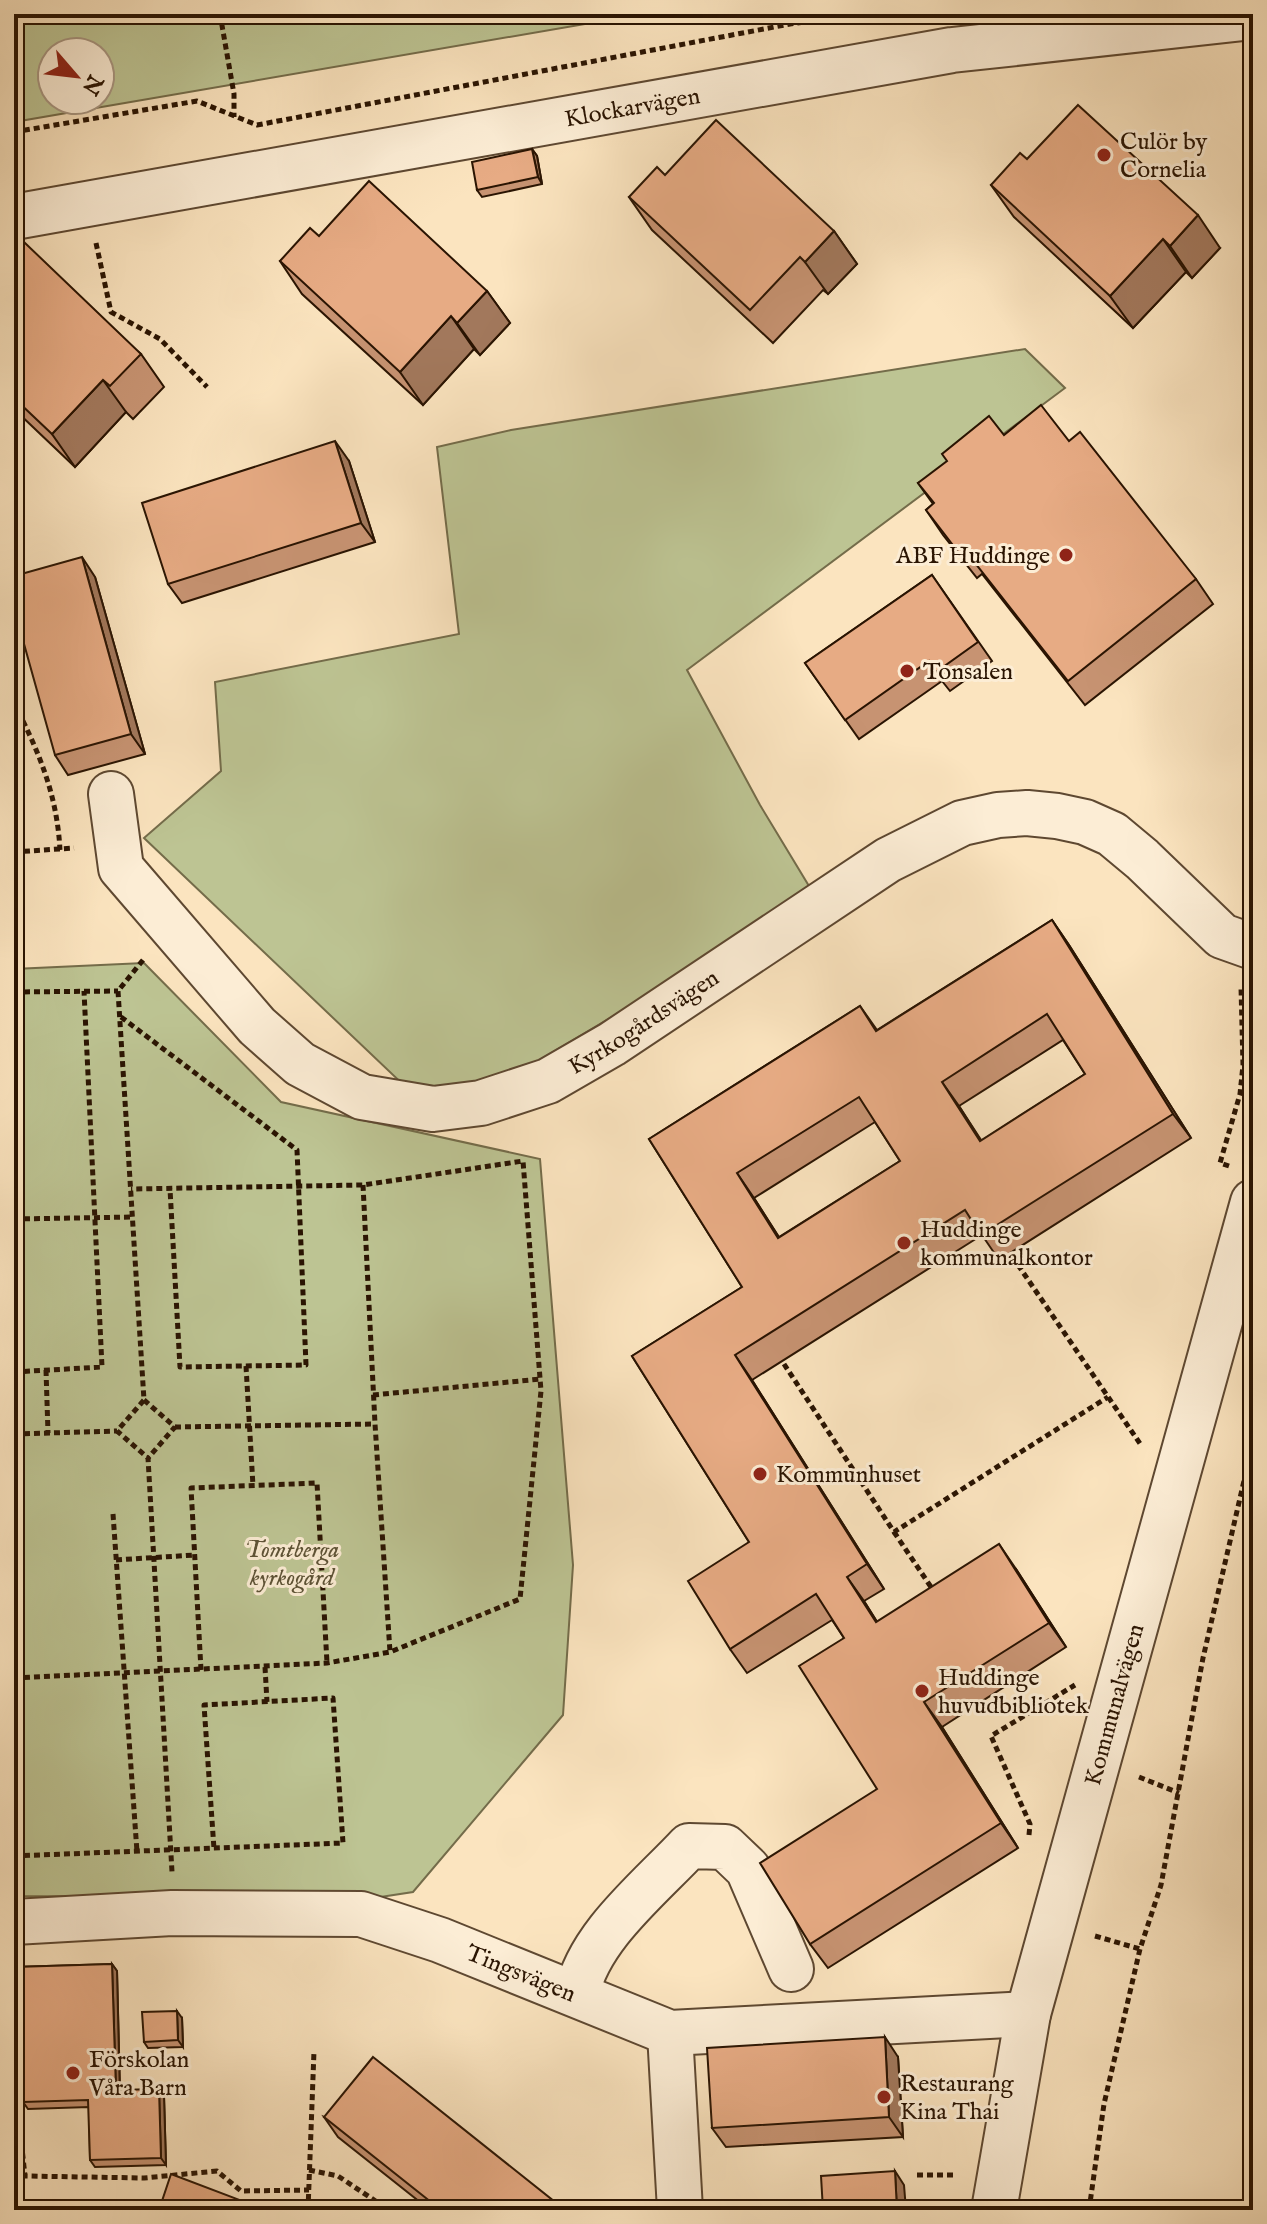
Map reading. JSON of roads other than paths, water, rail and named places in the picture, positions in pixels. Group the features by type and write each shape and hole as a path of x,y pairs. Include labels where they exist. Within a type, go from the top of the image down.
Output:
{"street":[{"name":"Klockarvägen","path":"14,217 952,50 1253,17"},
{"name":"Kyrkogårdsvägen","path":"111,794 121,868 257,1026 300,1064 362,1097 433,1109 481,1103 548,1081 612,1044 888,860 962,823 998,815 1027,813 1057,816 1085,822 1112,834 1222,936 1250,945"},
{"name":"Kommunalvägen","path":"994,2200 1028,2014 1247,1186"},
{"path":"577,1994 581,1974 598,1942 689,1846 725,1847 748,1869 791,1969"},
{"name":"Tingsvägen","path":"14,1922 172,1913 361,1914 440,1940 670,2033 1028,2014"},
{"path":"670,2033 680,2210"}],"place":[{"name":"Culör by Cornelia","path":"1104,155"},
{"name":"ABF Huddinge","path":"1066,555"},
{"name":"Tonsalen","path":"907,671"},
{"name":"Huddinge kommunalkontor","path":"904,1243"},
{"name":"Kommunhuset","path":"760,1474"},
{"name":"Huddinge huvudbibliotek","path":"922,1691"},
{"name":"Förskolan Våra Barn","path":"73,2073"},
{"name":"Restaurang Kina Thai","path":"884,2097"}],"park label":[{"name":"Tomtberga kyrkogård","path":"292,1563"}]}
